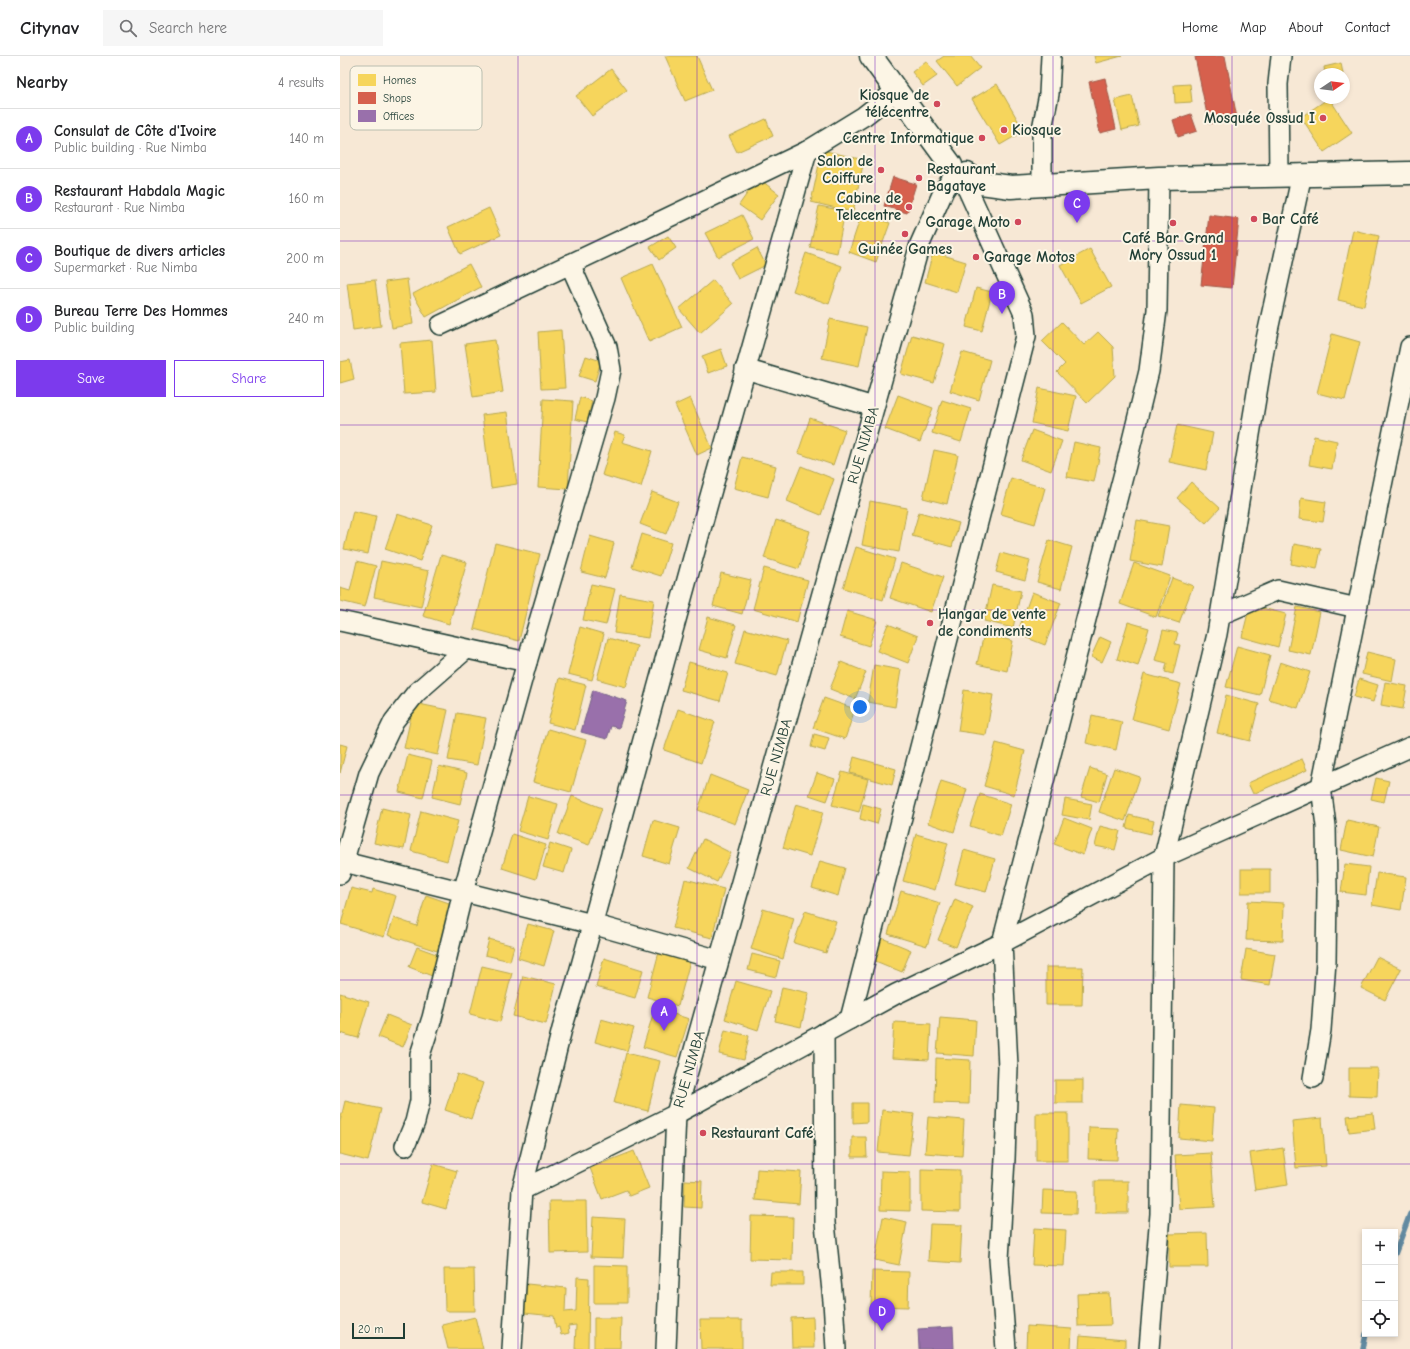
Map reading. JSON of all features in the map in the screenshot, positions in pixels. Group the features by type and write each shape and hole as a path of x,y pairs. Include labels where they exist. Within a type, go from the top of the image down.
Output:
{"street":[{"path":"850,1019 1026,336 1024,314 958,174 871,56"},
{"path":"1042,185 1042,129 1049,94 1051,56"},
{"path":"1280,175 1278,84 1281,56"},
{"path":"441,325 807,151 864,116 896,91"},
{"path":"512,1349 522,1190 562,1028 807,151"},
{"path":"958,174 981,183 1010,187 1159,178 1410,173"},
{"name":"RUE NIMBA","path":"666,1349 676,1114 920,244 944,190 958,174"},
{"path":"1149,1349 1160,1214 1164,857 1217,634 1265,344 1302,174"},
{"path":"1006,1349 999,1259 1005,1159 1008,1067 1002,943 1126,465 1148,371 1157,310 1159,178"},
{"path":"405,1146 415,1122 420,1101 420,1055 432,1018 463,892 527,662 605,398 611,370 607,347 570,264"},
{"path":"1314,1078 1322,1030 1326,961 1326,826 1321,787 1410,347"},
{"path":"746,369 874,407"},
{"path":"1220,614 1278,590 1357,608"},
{"path":"340,621 464,650 527,662"},
{"path":"464,650 416,693 394,721 369,773 341,866 463,892 592,924 719,960"},
{"path":"522,1190 676,1114 896,994 1002,943 1164,857 1410,747"},
{"path":"824,1033 825,1223 834,1301 836,1349"}],"building: Homes":[{"path":"665,56 697,56 712,90 685,101"},
{"path":"944,56 970,56 980,68 957,86 937,61"},
{"path":"1094,56 1122,56 1096,63"},
{"path":"926,61 937,76 923,86 912,72"},
{"path":"1341,63 1342,68 1324,68"},
{"path":"611,69 627,90 592,116 576,96"},
{"path":"997,84 1024,131 1000,145 972,99"},
{"path":"1190,84 1192,102 1175,103 1174,85"},
{"path":"1132,96 1139,126 1122,130 1115,100"},
{"path":"1320,104 1333,104 1352,133 1324,152 1301,117"},
{"path":"766,119 773,136 737,152 729,136"},
{"path":"822,150 864,160 853,212 811,202"},
{"path":"758,178 779,194 760,220 739,205"},
{"path":"819,206 845,211 837,253 810,247"},
{"path":"489,208 501,235 460,254 448,227"},
{"path":"862,213 890,223 876,262 849,252"},
{"path":"742,215 754,239 718,257 705,233"},
{"path":"1353,230 1379,236 1364,306 1338,300"},
{"path":"668,236 676,248 659,260 650,247"},
{"path":"757,248 766,265 738,279 730,263"},
{"path":"1090,249 1111,287 1081,303 1060,265"},
{"path":"933,252 966,262 957,292 925,282"},
{"path":"806,253 842,266 829,304 793,291"},
{"path":"469,264 481,287 426,317 413,294"},
{"path":"653,264 682,327 649,342 621,278"},
{"path":"407,279 413,324 392,328 385,282"},
{"path":"375,280 381,326 353,330 347,283"},
{"path":"713,280 733,304 700,333 679,309"},
{"path":"976,288 992,292 982,331 966,327"},
{"path":"830,319 867,327 859,366 822,358"},
{"path":"1062,322 1084,345 1098,332 1113,347 1115,376 1087,403 1057,372 1065,364 1042,341"},
{"path":"561,330 565,388 541,389 538,332"},
{"path":"1332,334 1360,342 1345,400 1317,393"},
{"path":"912,335 945,344 934,383 901,374"},
{"path":"432,340 436,392 404,394 400,343"},
{"path":"495,340 503,392 473,397 465,344"},
{"path":"721,349 727,366 708,373 702,356"},
{"path":"962,352 990,360 979,400 950,391"},
{"path":"586,356 601,361 595,381 579,376"},
{"path":"350,360 354,379 340,383 340,362"},
{"path":"1039,388 1076,396 1068,431 1032,423"},
{"path":"898,395 933,408 920,442 885,429"},
{"path":"580,397 592,401 587,422 575,419"},
{"path":"690,398 712,448 697,455 675,405"},
{"path":"543,399 573,401 568,489 538,487"},
{"path":"942,400 971,409 961,442 932,433"},
{"path":"507,412 517,484 491,488 482,415"},
{"path":"810,418 845,430 833,465 798,453"},
{"path":"1177,425 1213,433 1206,470 1169,462"},
{"path":"1032,430 1062,441 1051,471 1021,460"},
{"path":"615,432 625,435 622,442 652,451 641,487 602,475"},
{"path":"1314,436 1337,441 1332,469 1309,465"},
{"path":"1074,442 1101,448 1094,482 1067,477"},
{"path":"934,450 958,455 947,504 923,498"},
{"path":"742,457 776,466 768,497 734,488"},
{"path":"801,466 834,479 821,515 787,501"},
{"path":"1011,478 1045,488 1035,524 1001,514"},
{"path":"1191,482 1220,508 1206,523 1177,498"},
{"path":"652,492 678,502 666,534 640,524"},
{"path":"1301,498 1326,502 1323,522 1299,519"},
{"path":"870,501 907,508 899,552 862,545"},
{"path":"353,511 376,516 368,554 344,549"},
{"path":"919,512 959,523 952,547 912,536"},
{"path":"397,514 432,525 420,561 385,549"},
{"path":"776,520 810,531 799,569 764,558"},
{"path":"1137,520 1169,526 1162,567 1130,561"},
{"path":"642,534 671,543 661,576 632,567"},
{"path":"590,536 614,543 605,578 581,572"},
{"path":"1049,540 1072,547 1061,589 1037,582"},
{"path":"495,543 540,554 519,641 474,629"},
{"path":"1294,544 1321,549 1317,569 1291,564"},
{"path":"856,547 895,559 883,600 843,588"},
{"path":"1001,553 1030,561 1025,580 996,572"},
{"path":"441,555 467,562 449,624 423,616"},
{"path":"357,561 376,566 365,607 340,601 340,588 350,591"},
{"path":"381,561 429,571 421,607 374,597"},
{"path":"901,563 943,577 931,612 890,598"},
{"path":"1134,563 1170,576 1156,617 1120,604"},
{"path":"764,568 808,580 797,622 753,609"},
{"path":"721,573 751,580 742,614 713,606"},
{"path":"1172,578 1193,586 1179,623 1158,616"},
{"path":"591,584 615,589 606,625 583,620"},
{"path":"992,585 1021,591 1013,628 984,621"},
{"path":"1032,592 1061,603 1045,645 1017,634"},
{"path":"620,594 654,600 648,638 614,633"},
{"path":"1250,605 1286,614 1278,647 1242,637"},
{"path":"1297,607 1320,612 1311,655 1288,650"},
{"path":"847,611 877,620 869,646 840,637"},
{"path":"708,617 736,625 727,658 699,650"},
{"path":"1128,622 1149,628 1138,666 1117,659"},
{"path":"888,624 918,636 908,663 877,651"},
{"path":"580,627 604,634 592,680 568,674"},
{"path":"745,629 787,641 777,676 735,664"},
{"path":"1163,630 1178,633 1175,644 1180,645 1173,674 1165,672 1167,663 1155,660"},
{"path":"984,634 1013,641 1007,671 977,664"},
{"path":"1100,637 1111,642 1102,662 1091,657"},
{"path":"608,638 637,646 626,687 597,679"},
{"path":"1237,646 1270,655 1260,695 1226,687"},
{"path":"1367,652 1396,659 1392,681 1362,674"},
{"path":"689,662 728,673 720,701 681,690"},
{"path":"841,662 866,672 855,699 830,689"},
{"path":"1280,662 1310,672 1298,708 1268,699"},
{"path":"874,665 901,670 895,707 868,702"},
{"path":"1144,674 1181,684 1169,729 1132,719"},
{"path":"559,678 586,685 575,730 548,723"},
{"path":"1359,679 1378,685 1373,702 1354,697"},
{"path":"1385,682 1407,686 1403,709 1381,705"},
{"path":"964,690 993,695 986,735 958,731"},
{"path":"1226,695 1259,704 1250,741 1217,733"},
{"path":"824,698 855,709 845,739 813,728"},
{"path":"414,703 448,710 438,755 404,748"},
{"path":"678,709 715,722 701,763 664,750"},
{"path":"457,713 486,718 477,765 448,760"},
{"path":"1092,715 1122,722 1116,750 1086,743"},
{"path":"548,729 586,740 571,792 533,782"},
{"path":"814,734 829,738 825,751 811,747"},
{"path":"996,743 1025,751 1014,795 984,786"},
{"path":"340,744 347,746 340,773"},
{"path":"408,755 432,761 423,798 399,792"},
{"path":"854,757 896,769 892,785 850,773"},
{"path":"1302,759 1307,770 1253,794 1248,783"},
{"path":"439,766 467,773 460,804 432,797"},
{"path":"1090,768 1107,774 1099,802 1081,797"},
{"path":"1114,768 1140,777 1125,821 1099,812"},
{"path":"842,772 868,779 859,812 832,805"},
{"path":"817,773 835,779 827,801 809,795"},
{"path":"710,775 748,790 735,824 698,810"},
{"path":"1376,778 1389,781 1384,802 1371,799"},
{"path":"941,781 967,789 954,832 928,823"},
{"path":"980,794 1011,804 1001,836 970,826"},
{"path":"528,796 558,804 548,840 518,831"},
{"path":"572,796 602,808 589,845 558,834"},
{"path":"1065,799 1092,804 1089,820 1062,815"},
{"path":"796,804 823,812 810,856 783,848"},
{"path":"863,804 881,809 877,824 860,819"},
{"path":"382,808 411,815 404,849 374,843"},
{"path":"421,811 458,821 447,861 411,851"},
{"path":"1129,815 1154,821 1151,834 1126,828"},
{"path":"1064,818 1092,829 1083,855 1054,844"},
{"path":"653,820 680,828 669,864 643,856"},
{"path":"1347,820 1379,827 1373,857 1341,850"},
{"path":"1100,826 1120,831 1115,850 1095,846"},
{"path":"512,834 546,845 536,879 502,868"},
{"path":"916,834 948,843 935,890 903,881"},
{"path":"703,839 731,853 717,882 689,868"},
{"path":"550,843 571,850 564,873 543,867"},
{"path":"964,850 995,859 986,892 955,884"},
{"path":"820,861 845,868 838,896 812,888"},
{"path":"1345,864 1369,867 1366,895 1341,892"},
{"path":"1241,869 1270,869 1270,893 1241,893"},
{"path":"1377,873 1406,877 1401,910 1372,905"},
{"path":"685,879 724,889 712,938 673,928"},
{"path":"351,888 372,893 373,889 396,896 384,937 341,924"},
{"path":"901,891 940,903 927,946 888,934"},
{"path":"426,895 452,904 437,951 388,935 394,918 417,926"},
{"path":"955,899 973,907 956,947 938,940"},
{"path":"1248,901 1284,903 1283,941 1246,940"},
{"path":"763,909 794,918 783,959 751,949"},
{"path":"805,911 836,921 826,953 794,943"},
{"path":"528,924 554,931 544,966 518,958"},
{"path":"882,938 911,950 902,972 873,960"},
{"path":"489,939 514,946 510,961 485,955"},
{"path":"417,947 439,955 432,976 409,967"},
{"path":"1246,949 1275,954 1270,985 1241,980"},
{"path":"659,952 690,961 678,1006 647,997"},
{"path":"752,954 780,961 776,977 748,970"},
{"path":"1377,957 1401,969 1385,1000 1361,988"},
{"path":"604,958 643,970 635,998 596,987"},
{"path":"482,966 512,973 500,1022 470,1014"},
{"path":"1046,967 1083,967 1082,1005 1046,1005"},
{"path":"523,976 556,984 546,1024 513,1016"},
{"path":"736,981 770,991 758,1030 725,1019"},
{"path":"782,987 809,993 801,1027 775,1021"},
{"path":"340,993 369,1002 358,1038 340,1033"},
{"path":"655,1008 689,1019 677,1057 643,1047"},
{"path":"387,1015 412,1025 403,1047 378,1037"},
{"path":"940,1017 976,1020 974,1056 937,1053"},
{"path":"601,1019 634,1028 627,1051 595,1042"},
{"path":"894,1022 931,1024 929,1060 892,1058"},
{"path":"725,1030 749,1036 744,1060 719,1054"},
{"path":"626,1053 660,1061 648,1111 614,1103"},
{"path":"936,1058 970,1060 969,1104 935,1103"},
{"path":"1349,1068 1378,1068 1377,1097 1349,1096"},
{"path":"457,1074 483,1083 471,1119 445,1110"},
{"path":"1055,1080 1083,1080 1083,1103 1055,1103"},
{"path":"345,1101 381,1109 368,1161 340,1154 340,1122"},
{"path":"853,1103 867,1103 867,1122 853,1123"},
{"path":"1181,1105 1214,1108 1212,1141 1179,1138"},
{"path":"882,1110 914,1114 909,1155 878,1152"},
{"path":"1036,1113 1068,1113 1068,1161 1036,1161"},
{"path":"1373,1113 1375,1129 1349,1132 1347,1116"},
{"path":"928,1117 964,1120 962,1156 925,1153"},
{"path":"1322,1118 1326,1166 1296,1168 1292,1121"},
{"path":"1089,1127 1118,1128 1117,1160 1088,1159"},
{"path":"852,1137 866,1137 867,1157 852,1157"},
{"path":"1283,1148 1288,1185 1255,1190 1250,1153"},
{"path":"634,1151 649,1188 629,1196 626,1190 602,1199 590,1168"},
{"path":"1211,1153 1215,1207 1179,1209 1175,1155"},
{"path":"433,1164 457,1171 446,1209 422,1202"},
{"path":"757,1169 801,1172 799,1204 755,1200"},
{"path":"921,1169 960,1170 960,1212 921,1211"},
{"path":"881,1171 910,1172 910,1211 880,1210"},
{"path":"685,1180 702,1181 701,1208 684,1207"},
{"path":"1095,1181 1128,1181 1128,1213 1095,1213"},
{"path":"1043,1190 1077,1191 1076,1214 1042,1213"},
{"path":"549,1201 586,1201 587,1252 550,1253"},
{"path":"751,1216 793,1217 792,1260 750,1259"},
{"path":"593,1217 625,1219 623,1258 591,1257"},
{"path":"883,1217 907,1222 899,1265 875,1260"},
{"path":"930,1224 962,1225 960,1263 928,1261"},
{"path":"1034,1228 1066,1230 1064,1266 1032,1265"},
{"path":"1207,1233 1208,1267 1169,1267 1169,1234"},
{"path":"594,1265 627,1266 627,1303 594,1303"},
{"path":"444,1269 474,1269 475,1311 445,1311"},
{"path":"872,1271 909,1272 908,1307 871,1306"},
{"path":"771,1272 803,1272 803,1285 770,1285"},
{"path":"577,1277 589,1278 588,1349 575,1349 576,1325 568,1326 569,1333 561,1335 559,1327 556,1328 554,1316 524,1313 527,1284 566,1288 565,1312 576,1311"},
{"path":"1109,1293 1111,1325 1078,1326 1077,1294"},
{"path":"475,1317 483,1349 448,1349 442,1325"},
{"path":"813,1317 814,1348 792,1348 791,1318"},
{"path":"594,1318 621,1318 620,1348 594,1348"},
{"path":"700,1320 742,1320 742,1349 701,1349"},
{"path":"1027,1326 1072,1329 1071,1349 1026,1349"},
{"path":"1080,1336 1125,1340 1125,1349 1079,1349"}],"building: Shops":[{"path":"1225,56 1237,118 1209,124 1195,57"},
{"path":"1105,78 1116,129 1100,133 1089,82"},
{"path":"1191,114 1197,131 1178,137 1173,120"},
{"path":"893,177 916,184 907,213 884,206"},
{"path":"1209,215 1239,219 1232,288 1201,285"}],"building: Offices":[{"path":"593,690 627,701 619,728 611,726 607,739 581,732"},
{"path":"953,1327 954,1349 919,1349 918,1329"}],"waterway":[{"path":"1398,1246 1410,1214"},
{"path":"1363,1349 1365,1337"}],"place":[{"name":"Kiosque de télécentre","path":"937,104"},
{"name":"Mosquée Ossud I","path":"1323,118"},
{"name":"Kiosque","path":"1004,130"},
{"name":"Centre Informatique","path":"982,138"},
{"name":"Salon de Coiffure","path":"881,170"},
{"name":"Restaurant Bagataye","path":"919,178"},
{"name":"Cabine de Telecentre","path":"909,207"},
{"name":"Bar Café","path":"1254,219"},
{"name":"Garage Moto","path":"1018,222"},
{"name":"Boutique de divers articles","path":"1077,223"},
{"name":"Café Bar Grand Mory Ossud 1","path":"1173,223"},
{"name":"Guinée Games","path":"905,234"},
{"name":"Garage Motos","path":"976,257"},
{"name":"Restaurant Habdala Magic","path":"1002,314"},
{"name":"Hangar de vente de condiments","path":"930,623"},
{"name":"Consulat de Côte d'Ivoire","path":"664,1031"},
{"name":"Restaurant Café","path":"703,1133"},
{"name":"Bureau Terre Des Hommes","path":"882,1331"}]}
